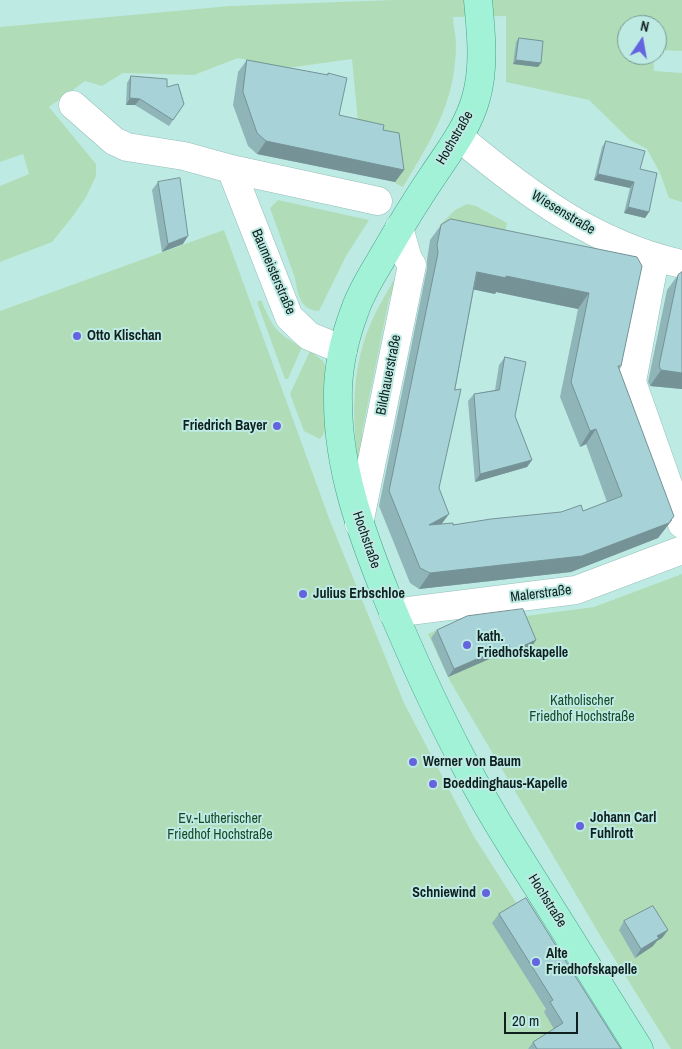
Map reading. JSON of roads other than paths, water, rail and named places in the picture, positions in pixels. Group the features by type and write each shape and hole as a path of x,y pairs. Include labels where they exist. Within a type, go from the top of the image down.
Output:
{"main road":[{"name":"Hochstraße","path":"479,8 482,67 477,95 471,113 459,136 399,228 358,302 343,350 338,400 344,466 359,524 393,612 427,690 468,772 639,1049"}],"street":[{"path":"73,105 114,141 127,147 179,155 231,169 378,201"},
{"name":"Wiesenstraße","path":"459,136 511,180 606,239 655,258 682,264"},
{"name":"Baumeisterstraße","path":"231,169 289,317 309,336 343,350"},
{"name":"Bildhauerstraße","path":"359,524 412,265 408,259 399,228"},
{"path":"655,258 632,382 682,524"},
{"name":"Malerstraße","path":"393,612 576,590 682,550"}],"place":[{"name":"Otto Klischan","path":"77,336"},
{"name":"Friedrich Bayer","path":"277,426"},
{"name":"Julius Erbschloe","path":"303,594"},
{"name":"kath. Friedhofskapelle","path":"467,645"},
{"name":"Werner von Baum","path":"413,762"},
{"name":"Boeddinghaus-Kapelle","path":"433,784"},
{"name":"Johann Carl Fuhlrott","path":"580,826"},
{"name":"Schniewind","path":"486,893"},
{"name":"Alte Friedhofskapelle","path":"536,962"}],"park label":[{"name":"Katholischer Friedhof Hochstraße","path":"582,710"},
{"name":"Ev.-Lutherischer Friedhof Hochstraße","path":"220,828"}]}
